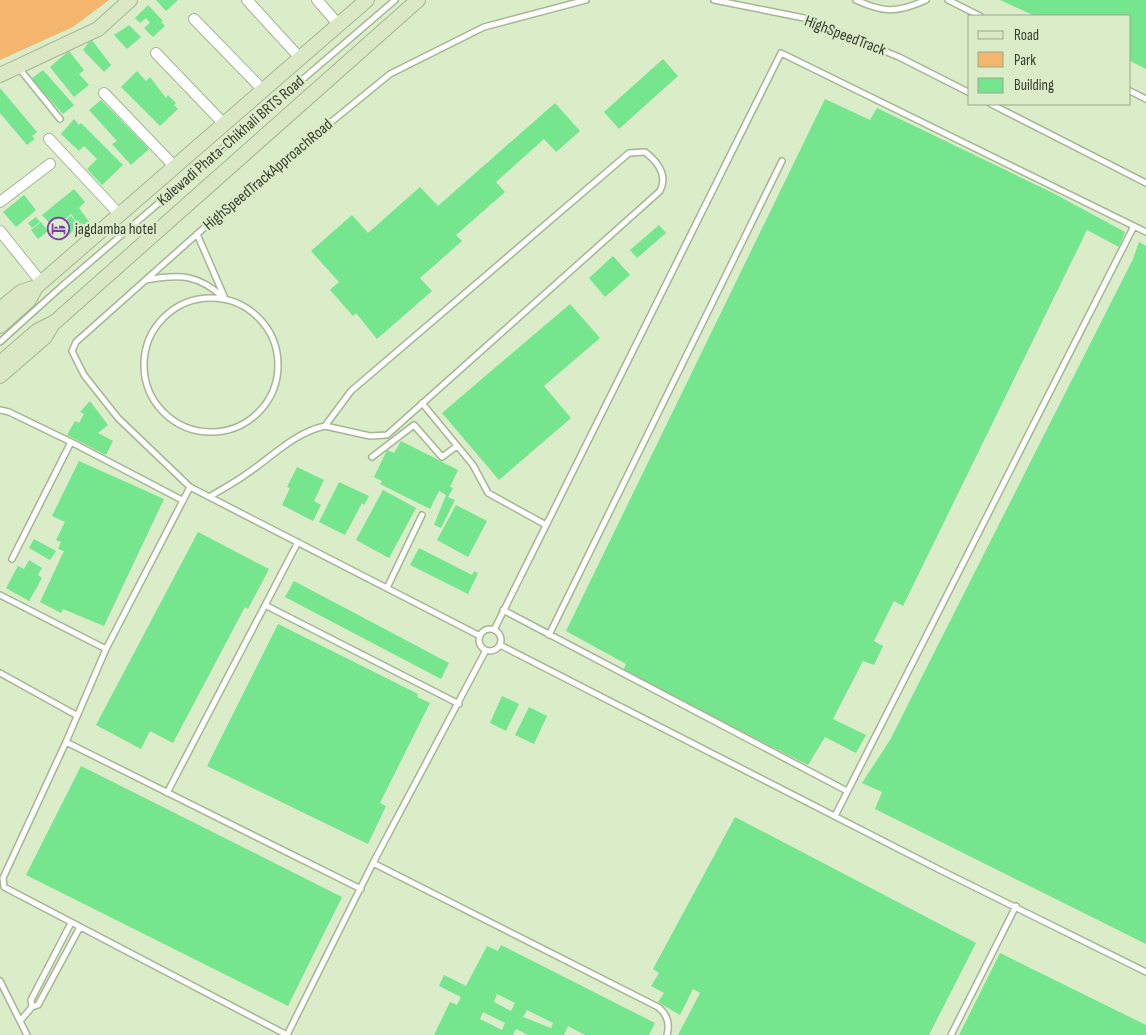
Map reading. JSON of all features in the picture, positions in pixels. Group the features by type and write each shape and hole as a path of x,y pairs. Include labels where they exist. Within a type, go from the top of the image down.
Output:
{"main road":[{"path":"0,75 98,29 130,0"},
{"path":"0,376 45,337 55,322 418,0"},
{"path":"0,326 30,300 39,285 339,25 364,1"},
{"path":"0,309 21,292 39,285"},
{"path":"0,363 37,331 55,322"}],"street":[{"path":"247,0 300,58"},
{"path":"317,0 339,25"},
{"path":"194,18 263,90"},
{"path":"156,53 224,124"},
{"path":"104,93 175,167"},
{"path":"49,139 120,215"},
{"path":"0,202 50,164"},
{"path":"0,231 39,285"}],"lane":[{"name":"Kalewadi Phata-Chikhali BRTS Road","path":"0,342 396,0"},
{"name":"HighSpeedTrackApproachRoad","path":"190,487 118,418 84,375 72,351 76,342 197,234 390,74 484,27 586,0"},
{"name":"HighSpeedTrack","path":"714,0 804,18 899,57 968,92"},
{"path":"856,0 883,11 912,6 926,0"},
{"path":"948,0 978,15"},
{"path":"494,630 781,52 1146,232"},
{"path":"18,66 60,119"},
{"path":"1131,92 1146,99"},
{"path":"993,105 1146,183"},
{"path":"211,496 244,476 312,429 325,426 370,436 387,434 660,191 664,184 658,163 645,152 629,153 351,391 325,426"},
{"path":"549,635 782,161"},
{"path":"834,816 1134,226"},
{"path":"197,234 225,299"},
{"path":"146,280 168,276 189,277 210,285 225,299 246,307 262,321 274,340 279,361 276,382 268,402 253,418 234,428 212,432 191,428 171,418 155,402 146,381 144,359 150,337 163,318 181,305 202,298 225,299"},
{"path":"422,403 472,465 488,493 546,525"},
{"path":"0,410 9,412 71,442 182,500"},
{"path":"372,457 414,425 442,457 457,446"},
{"path":"12,559 71,442"},
{"path":"480,636 211,496 190,487 106,649 2,883 8,890 288,1035 373,863 486,650"},
{"path":"387,588 422,515"},
{"path":"167,793 298,542"},
{"path":"0,594 106,649"},
{"path":"265,605 459,704"},
{"path":"503,610 847,791"},
{"path":"480,636 487,629 494,630 500,635 500,645"},
{"path":"480,636 481,646 486,650 493,650 500,645"},
{"path":"500,645 834,816 1146,972"},
{"path":"0,673 76,715"},
{"path":"66,742 361,889"},
{"path":"373,863 658,1007 664,1011 667,1019 667,1035"},
{"path":"951,1035 1016,906"},
{"path":"32,1007 31,1000 71,923"},
{"path":"20,1021 32,1007 38,1005 80,927"},
{"path":"0,981 27,1035"}],"green space":[{"path":"0,0 109,0 73,27 0,60"}],"building":[{"path":"156,0 178,0 166,11"},
{"path":"1000,0 1146,0 1146,69 1131,62 1131,15 1033,15"},
{"path":"148,5 163,21 161,22 165,26 153,37 144,28 150,23 146,18 140,23 135,18"},
{"path":"129,25 141,37 127,49 114,35"},
{"path":"91,39 111,65 104,72 83,50"},
{"path":"69,51 84,70 79,74 89,85 74,97 50,67"},
{"path":"663,59 678,76 619,129 604,112"},
{"path":"43,70 74,105 63,114 31,79"},
{"path":"137,71 146,81 150,77 166,98 168,95 176,103 174,105 178,109 160,126 121,87"},
{"path":"0,88 37,132 32,136 35,139 27,145 0,113"},
{"path":"825,99 870,120 877,108 1053,193 1125,232 1119,247 1087,230 903,606 894,601 874,641 883,646 874,665 863,661 833,719 866,735 856,753 825,737 808,765 623,671 626,664 566,631"},
{"path":"101,100 149,149 131,165 112,144 117,141 89,110"},
{"path":"555,103 580,131 556,152 544,139 496,182 505,192 456,235 462,241 420,278 432,291 377,339 356,313 353,316 330,290 339,282 311,251 352,215 368,233 420,187 438,206"},
{"path":"74,119 79,125 81,123 123,165 102,185 87,169 97,159 84,146 79,151 61,134"},
{"path":"74,189 85,202 79,208 90,223 82,229 71,214 54,228 42,215"},
{"path":"24,195 36,210 16,227 3,212"},
{"path":"71,216 79,226 61,241 53,231"},
{"path":"36,217 40,222 32,228 28,223"},
{"path":"41,222 48,231 38,239 31,230"},
{"path":"659,225 666,233 637,258 630,250"},
{"path":"1139,242 1146,246 1146,944 875,809 882,792 862,783 890,740 1133,259"},
{"path":"613,256 630,275 605,297 589,278"},
{"path":"570,304 600,338 544,386 571,418 499,480 442,413"},
{"path":"90,401 108,425 98,433 113,441 106,455 67,435 75,421 79,423 84,414 80,412"},
{"path":"401,441 458,470 450,487 453,488 448,497 455,500 441,528 434,525 446,495 439,491 430,509 380,484 382,481 374,477 387,450 394,453"},
{"path":"79,461 164,499 104,626 63,609 61,613 40,602 64,551 58,549 61,542 56,540 65,522 52,516"},
{"path":"297,467 324,480 314,501 321,505 313,521 282,505 290,488 287,487"},
{"path":"339,482 369,496 364,505 362,503 345,535 319,522"},
{"path":"383,490 416,508 389,558 356,540"},
{"path":"456,505 487,521 468,557 437,540"},
{"path":"198,532 269,569 248,609 245,607 173,743 150,731 141,749 96,725"},
{"path":"34,539 56,551 50,560 29,548"},
{"path":"419,548 472,575 474,571 478,573 468,594 410,565"},
{"path":"29,560 42,568 38,575 42,578 29,601 6,588 18,566 24,569"},
{"path":"294,581 449,663 441,679 285,597"},
{"path":"278,624 418,694 417,697 430,703 380,803 386,806 368,844 207,766"},
{"path":"502,696 519,704 506,731 490,723"},
{"path":"529,707 547,716 534,744 515,735"},
{"path":"81,766 342,897 288,1006 26,875"},
{"path":"735,817 976,943 929,1035 678,1035 700,993 693,989 680,1015 658,1002 664,993 651,986 659,973 653,969"},
{"path":"501,945 655,1023 649,1035 585,1035 568,1026 564,1035 528,1035 516,1029 513,1035 434,1035 450,1002 457,1005 461,997 439,986 444,975 466,986 487,946 498,951","holes":["497,994 515,1003 511,1011 494,1002","527,1010 553,1023 551,1028 523,1017","483,1012 505,1023 502,1030 480,1019"]},
{"path":"1000,953 1146,1025 1146,1035 959,1035"}],"place":[{"name":"jagdamba hotel","path":"59,229"}]}
